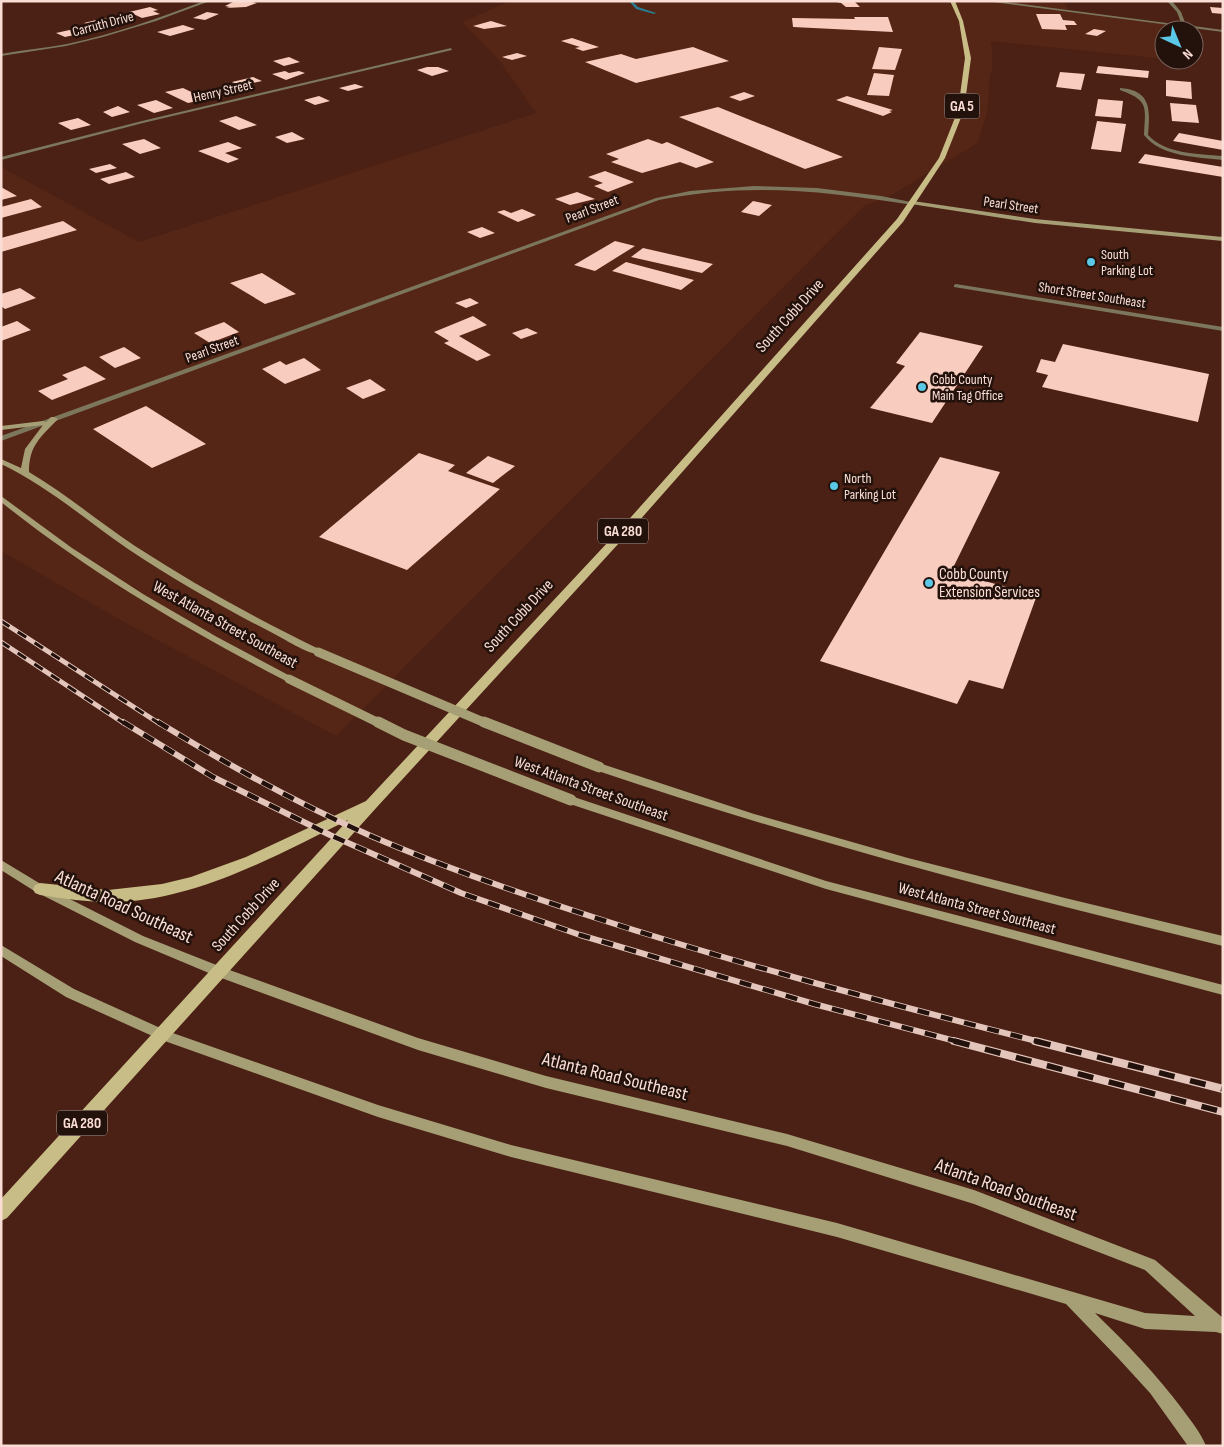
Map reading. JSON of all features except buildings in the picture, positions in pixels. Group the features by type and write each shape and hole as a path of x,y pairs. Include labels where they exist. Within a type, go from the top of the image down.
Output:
{"main road":[{"name":"South Cobb Drive","path":"1,1212 372,803 627,528 913,203 942,158 961,112 965,94 968,75 967,42 961,21 952,1"},
{"path":"40,890 101,896 155,891 227,869 280,847 372,803"}],"street":[{"name":"Carruth Drive","path":"1,55 67,45 114,33 147,24 208,1"},
{"path":"986,1 1154,21"},
{"path":"1169,1 1183,16 1183,20"},
{"path":"1204,28 1223,31"},
{"name":"Henry Street","path":"1,159 142,122 450,49"},
{"path":"1122,89 1142,96 1145,100 1147,105 1146,135 1152,142 1171,150 1223,158"},
{"name":"Pearl Street","path":"1,439 658,199 706,190 775,186 819,189 1035,221 1223,239"},
{"name":"Short Street Southeast","path":"956,286 1223,329"},
{"path":"25,472 24,465 31,444 54,419"},
{"path":"1,428 43,423"},
{"name":"West Atlanta Street Southeast","path":"1,461 25,472 134,549 244,614 318,652 442,706 599,767 710,805 852,848 1024,894 1223,941"},
{"name":"West Atlanta Street Southeast","path":"1,498 29,521 106,576 203,634 289,679 404,735 571,800 836,888 1223,990"},
{"name":"Atlanta Road Southeast","path":"1,864 40,890 138,939 220,972 427,1047 546,1082 787,1140 974,1197 1150,1265 1219,1325"},
{"name":"Atlanta Road Southeast","path":"1,950 70,993 163,1034 378,1111 510,1151 837,1230 1145,1321 1219,1325"},
{"path":"1070,1299 1139,1368 1165,1398 1198,1446"}],"shaded area":[{"path":"510,1 1064,1 1070,12 1154,22 1154,58 990,41 992,47 992,69 989,83 988,109 978,143 890,196 864,206 336,736 122,621 1,551 1,167 139,242 536,113 499,60 462,22"}],"waterway":[{"path":"630,1 637,8 654,13"}],"railway":[{"path":"1,621 160,724"},
{"path":"1,642 125,724"},
{"path":"123,722 213,777 330,835 461,893 580,935 814,1004 959,1042"},
{"path":"158,722 289,797 371,836 481,879 649,935 760,968 1040,1042"},
{"path":"954,1041 1223,1112"},
{"path":"1035,1041 1223,1089"}],"place":[{"name":"South Parking Lot","path":"1091,262"},
{"name":"Cobb County Main Tag Office","path":"922,387"},
{"name":"North Parking Lot","path":"834,486"},
{"name":"Cobb County Extension Services","path":"929,583"}]}
